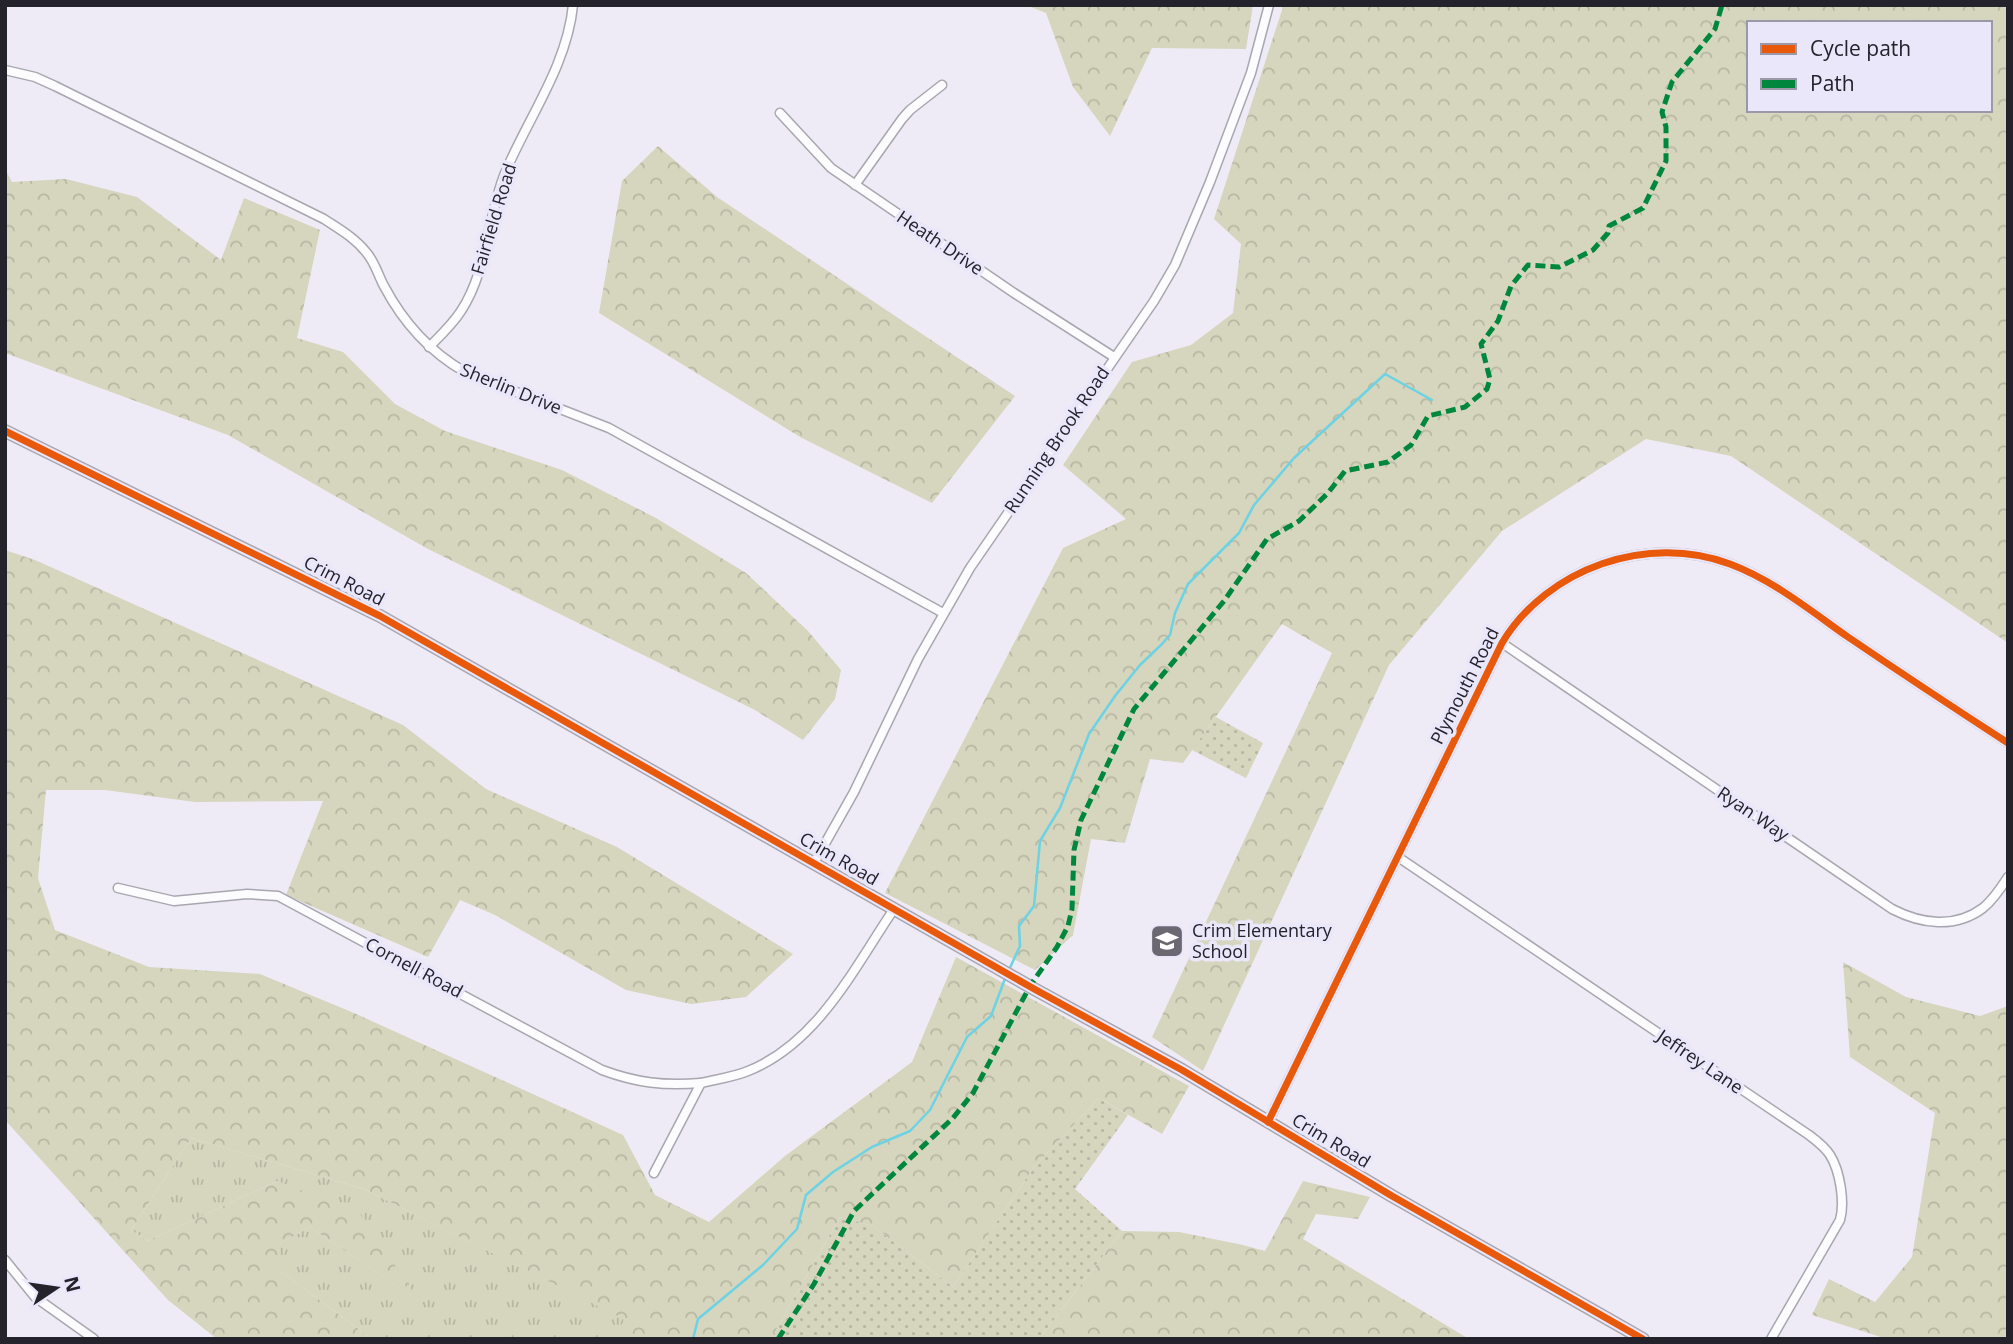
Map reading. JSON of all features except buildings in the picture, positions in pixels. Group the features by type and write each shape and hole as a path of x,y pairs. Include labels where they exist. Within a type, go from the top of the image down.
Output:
{"street":[{"name":"Fairfield Road","path":"429,348 461,311 471,293 503,176 559,60 571,28 573,5"},
{"name":"Running Brook Road","path":"814,863 854,792 918,659 970,568 1154,300 1179,257 1251,73 1269,5"},
{"name":"Sherlin Drive","path":"5,69 55,86 324,219 367,253 404,317 429,348 448,363 481,380 609,428 943,613"},
{"path":"855,185 902,119 943,85"},
{"name":"Heath Drive","path":"780,113 820,158 855,185 1114,358"},
{"name":"Crim Road","path":"5,431 380,616 1182,1070 1403,1202 1643,1339"},
{"name":"Plymouth Road","path":"1268,1122 1502,643 1511,629 1543,596 1575,575 1611,561 1646,553 1683,553 1715,559 1744,570 1780,590 2008,743"},
{"name":"Ryan Way","path":"1502,643 1892,909 1918,921 1959,919 1982,909 2008,877"},
{"name":"Jeffrey Lane","path":"1398,858 1809,1135 1829,1153 1843,1199 1840,1220 1771,1339"},
{"name":"Cornell Road","path":"118,888 174,901 247,894 278,896 602,1070 630,1080 666,1084 701,1083 750,1070 783,1053 807,1032 833,1001 894,909"},
{"path":"654,1173 701,1083"},
{"path":"5,1260 35,1297 94,1339"}],"green space":[{"path":"1026,5 1253,5 1246,49 1152,48 1110,136 1073,87 1046,13"},
{"path":"1282,5 2008,5 2008,643 1731,456 1646,439 1502,531 1389,665 1203,1071 1152,1037 1332,653 1282,624 1183,763 1150,759 1125,843 1091,839 1073,935 1035,970 885,893 1063,548 1126,519 1063,465 1132,362 1191,345 1233,313 1241,244 1214,219"},
{"path":"658,146 717,197 1015,396 932,503 800,437 599,313 622,181"},
{"path":"5,169 12,182 66,179 137,197 221,260 244,198 320,230 297,338 343,352 395,404 445,431 562,470 656,518 746,573 808,631 841,670 835,699 803,740 755,710 428,549 228,435 5,353"},
{"path":"5,550 35,560 403,725 486,789 617,847 793,954 746,997 691,1004 626,990 495,915 460,900 428,957 286,895 323,801 195,802 105,790 46,790 38,878 55,930 149,967 260,974 354,1013 623,1135 655,1195 709,1222 785,1156 912,1062 956,957 1189,1086 1162,1134 1099,1098 1034,1167 953,1287 873,1226 840,1217 771,1339 616,1339 624,1319 364,1189 191,1138 131,1230 147,1241 278,1181 360,1214 420,1302 310,1227 279,1244 279,1270 372,1339 217,1339 168,1300 5,1120"},
{"path":"1216,717 1263,743 1246,778 1192,750"},
{"path":"1843,962 1906,997 1980,1016 2008,1006 2008,1339 1887,1339 1812,1315 1829,1279 1875,1302 1912,1257 1935,1113 1850,1057"},
{"path":"1099,1098 1128,1115 1075,1189 1122,1231 1039,1339 771,1339 840,1217 873,1226 953,1287 1034,1167"},
{"path":"191,1138 364,1189 625,1319 616,1339 372,1339 279,1270 279,1244 310,1227 419,1301 278,1181 147,1241 131,1230"},
{"path":"1303,1181 1370,1197 1358,1219 1316,1214 1303,1239 1469,1339 1039,1339 1122,1231 1179,1232 1265,1251"}],"waterway":[{"path":"1009,970 1020,946 1019,926 1034,906 1040,841 1060,808 1089,734 1140,665 1170,635 1175,613 1188,584 1239,533 1254,505 1294,458 1385,374 1432,400"},
{"path":"693,1339 698,1319 763,1265 797,1229 806,1195 833,1172 872,1147 910,1131 930,1110 967,1037 991,1016 1006,976"}],"marked path":[{"path":"778,1339 814,1284 854,1211 953,1118 973,1093 1030,986 1057,947 1068,926 1072,909 1074,850 1081,820 1134,709 1224,601 1267,539 1299,521 1328,493 1345,471 1388,462 1411,445 1428,416 1465,407 1487,389 1490,379 1481,344 1498,321 1511,286 1528,265 1559,267 1593,250 1608,233 1609,226 1643,208 1666,161 1666,127 1662,112 1672,82 1715,29 1722,5"}],"cycle path":[{"path":"5,431 380,616 1036,990 1182,1070 1392,1196 1643,1339"},
{"path":"1268,1122 1502,643 1521,617 1545,595 1572,577 1602,564 1634,556 1666,553 1699,555 1730,564 1791,597 2008,743"}],"place":[{"name":"Crim Elementary School","path":"1167,941"}]}
